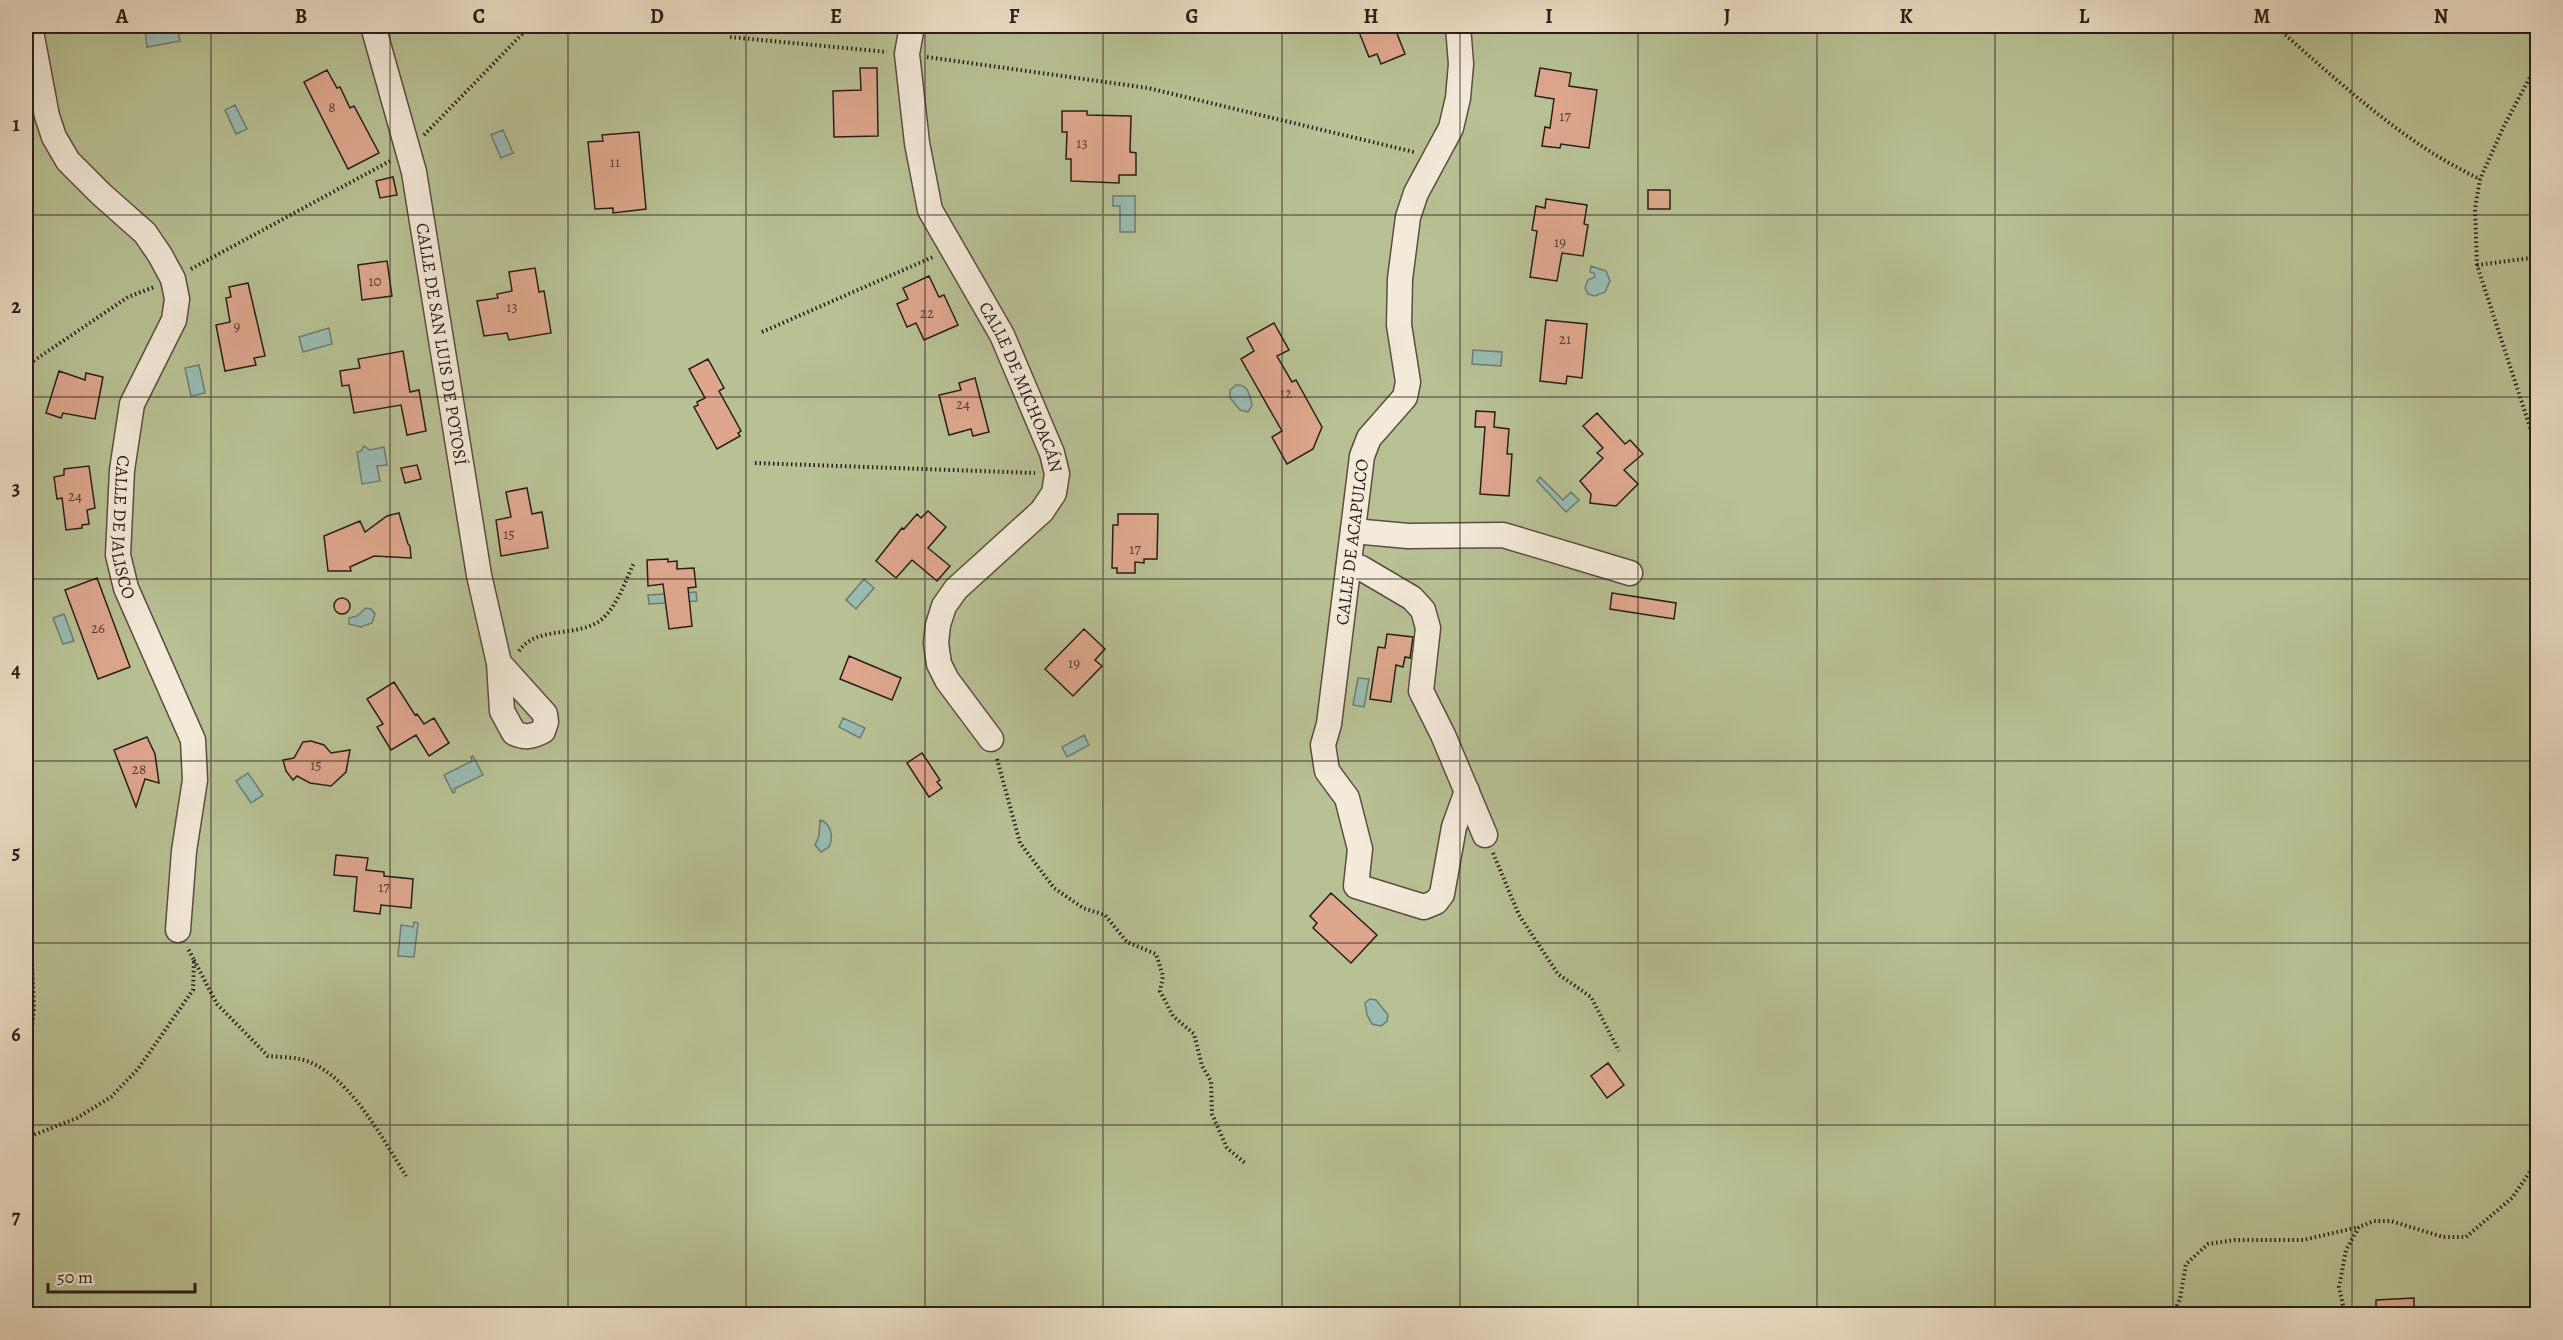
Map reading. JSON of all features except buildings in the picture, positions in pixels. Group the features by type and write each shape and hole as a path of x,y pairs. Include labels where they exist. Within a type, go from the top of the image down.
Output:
{"street":[{"name":"CALLE DE JALISCO","path":"30,26 47,116 54,138 68,161 101,194 145,232 173,279 177,299 174,320 132,404 122,470 118,555 129,597 193,740 195,780 184,851 178,930"},
{"name":"CALLE DE SAN LUIS DE POTOSÍ","path":"372,26 408,151 479,575 505,670"},
{"name":"CALLE DE MICHOACÁN","path":"912,26 907,54 924,186 930,210 1002,335 1052,453 1057,474 1054,493 1042,511 956,589 944,606 938,625 936,644 943,672 991,739"},
{"name":"CALLE DE ACAPULCO","path":"1458,26 1461,64 1458,98 1451,128 1416,193 1408,217 1399,325 1408,382 1405,397 1369,438 1362,456 1329,724 1323,745 1327,771 1347,798 1360,849 1356,886 1424,907 1436,902 1442,894 1454,827 1467,791"},
{"path":"1353,531 1408,536 1503,535 1630,573"},
{"path":"1349,564 1361,568 1412,598 1423,610 1428,628 1421,691 1443,735 1485,835"}],"path":[{"path":"26,366 128,297 173,279 408,151 530,26"},
{"path":"2275,26 2392,128 2449,165 2480,179"},
{"path":"730,37 907,54 1148,88 1436,157"},
{"path":"2538,62 2504,126 2480,179 2475,209 2477,265 2538,453"},
{"path":"762,332 952,248"},
{"path":"2477,265 2538,257"},
{"path":"755,463 1057,474"},
{"path":"505,670 524,644 538,637 582,629 609,612 634,563"},
{"path":"991,739 1020,843 1054,888 1083,908 1105,915 1127,942 1156,954 1163,976 1160,991 1173,1016 1194,1034 1202,1066 1211,1081 1212,1114 1227,1148 1245,1163"},
{"path":"26,816 34,1009 29,1052 26,1058"},
{"path":"1485,835 1519,915 1558,975 1591,997 1619,1052"},
{"path":"178,930 217,1004 268,1056 300,1059 324,1069 360,1105 406,1176"},
{"path":"26,1138 77,1118 111,1097 138,1069 193,990 194,960"},
{"path":"2173,1314 2180,1299 2186,1264 2208,1244 2235,1240 2302,1240 2359,1227 2374,1221 2391,1221 2443,1237 2466,1237 2512,1198 2538,1160"},
{"path":"2345,1314 2339,1287 2346,1250 2359,1227"}],"green space":[{"path":"26,26 2537,26 2537,1314 26,1314"}],"water":[{"path":"166,26 177,26 180,41 147,47 145,31 166,28"},
{"path":"235,105 247,129 236,134 225,110"},
{"path":"503,130 513,153 501,158 491,135"},
{"path":"1113,196 1135,196 1135,232 1120,232 1120,206 1113,206"},
{"path":"1591,266 1606,271 1610,281 1605,292 1595,296 1588,294 1585,288 1588,280 1595,277 1594,273 1590,272"},
{"path":"329,328 332,344 303,352 299,337"},
{"path":"1473,350 1502,352 1501,366 1472,364"},
{"path":"199,365 205,393 191,396 185,368"},
{"path":"1236,385 1246,388 1249,394 1252,405 1248,412 1240,410 1230,398 1230,390"},
{"path":"364,446 370,450 384,447 387,465 377,466 380,481 362,484 357,452 361,451"},
{"path":"1540,477 1563,500 1571,492 1579,500 1566,512 1537,481"},
{"path":"864,579 874,588 856,609 846,600"},
{"path":"696,592 697,601 649,604 648,595"},
{"path":"366,608 371,609 375,614 372,623 361,627 349,624 349,618 357,616"},
{"path":"64,614 74,641 63,644 53,618"},
{"path":"1358,678 1369,679 1364,707 1353,705"},
{"path":"843,718 865,728 860,738 839,727"},
{"path":"1084,735 1089,745 1067,757 1062,747"},
{"path":"473,756 483,775 454,789 453,793 444,775 472,761"},
{"path":"248,773 263,795 251,803 236,781"},
{"path":"820,820 827,824 831,835 829,847 821,852 815,845 819,836"},
{"path":"414,922 418,923 414,957 398,956 401,925 413,927"},
{"path":"1370,999 1376,1000 1388,1015 1387,1021 1381,1026 1372,1024 1367,1015 1365,1003"}]}
